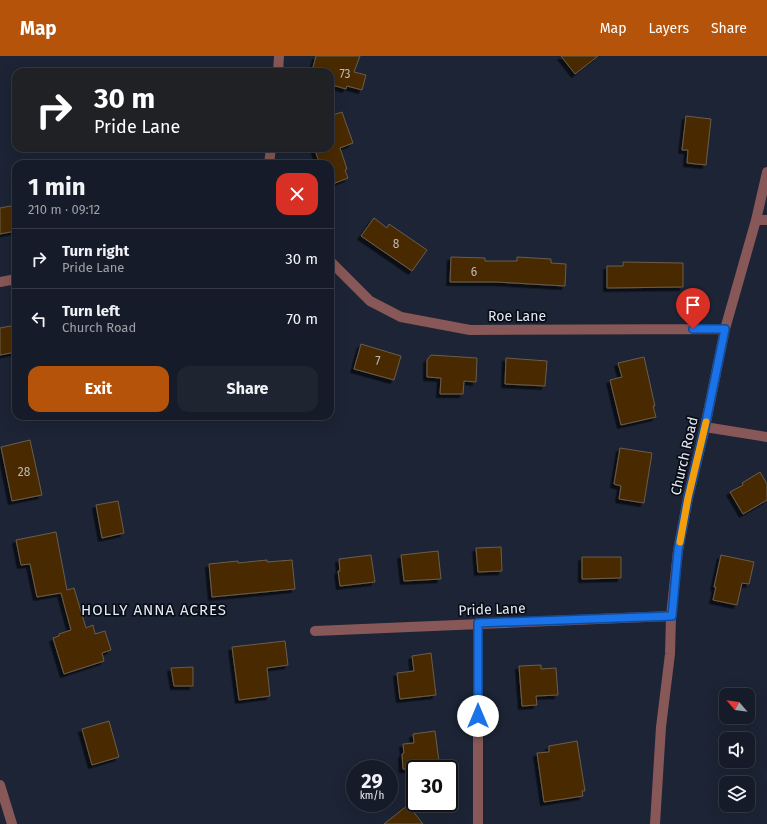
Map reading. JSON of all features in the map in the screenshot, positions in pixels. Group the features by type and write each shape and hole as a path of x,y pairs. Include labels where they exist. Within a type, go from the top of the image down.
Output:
{"street":[{"path":"278,68 279,56"},
{"name":"Church Road","path":"655,824 661,727 670,654 678,551 725,329 756,220 767,172"},
{"path":"756,220 767,220"},
{"name":"Roe Lane","path":"334,266 370,301 401,317 470,330 725,329"},
{"path":"0,282 12,280"},
{"path":"705,427 767,437"},
{"name":"Pride Lane","path":"315,631 672,616"},
{"path":"478,623 478,824"},
{"path":"0,785 12,824"}],"building":[{"path":"316,56 360,56 354,72 366,75 362,90 347,86 346,89 334,86 334,68 313,68"},
{"path":"561,56 598,56 575,74"},
{"path":"342,112 353,143 340,148 347,169 345,170 348,178 334,183 334,160 318,160 316,152 334,152 334,115"},
{"path":"686,116 711,119 706,165 687,163 688,150 682,150"},
{"path":"12,206 12,232 0,234 0,208"},
{"path":"374,218 387,228 389,224 427,250 412,271 361,236"},
{"path":"451,257 485,258 485,261 517,261 517,257 551,259 551,263 566,264 565,286 496,282 450,282"},
{"path":"623,262 683,263 683,287 607,288 607,266 623,266"},
{"path":"12,326 12,353 0,355 0,328"},
{"path":"361,344 401,356 394,380 354,369"},
{"path":"431,355 477,358 476,382 464,381 463,394 440,394 441,378 427,377 427,360"},
{"path":"644,357 656,417 621,425 610,380 622,377 618,363"},
{"path":"506,358 547,361 545,386 505,384"},
{"path":"30,440 42,495 12,501 1,447"},
{"path":"620,448 652,453 644,503 619,499 621,486 614,484"},
{"path":"760,472 767,484 767,500 743,514 730,492 743,485 742,483"},
{"path":"118,501 124,533 102,538 96,505"},
{"path":"56,532 67,590 74,588 86,628 93,625 95,634 105,631 111,650 102,653 104,661 64,674 53,638 59,636 59,634 71,630 61,593 37,597 30,564 21,565 16,540"},
{"path":"501,547 502,571 478,572 476,548"},
{"path":"438,551 441,579 404,581 401,555"},
{"path":"371,555 375,582 340,586 338,571 340,571 339,559"},
{"path":"721,555 754,562 749,584 742,583 737,605 713,600 716,587 714,587"},
{"path":"582,557 621,557 621,578 582,579"},
{"path":"267,560 267,562 292,560 295,589 212,597 209,564"},
{"path":"285,641 288,665 267,668 270,696 239,700 232,647"},
{"path":"431,653 436,695 400,699 397,673 414,671 412,656"},
{"path":"541,665 541,669 556,668 558,695 536,696 537,705 522,706 519,666"},
{"path":"193,667 193,686 174,686 171,668"},
{"path":"109,721 119,757 92,765 82,729"},
{"path":"435,731 439,760 406,760 406,769 403,769 403,744 414,743 413,734"},
{"path":"577,741 585,791 582,791 583,796 544,802 537,753 549,752 549,746"},
{"path":"406,807 406,812 414,812 423,824 384,824"}],"slow traffic":[{"path":"680,542 688,498 706,422"}],"district":[{"name":"HOLLY ANNA ACRES","path":"154,610"}],"route":[{"path":"478,716 478,623 672,616 678,551 725,329 693,329"}]}
